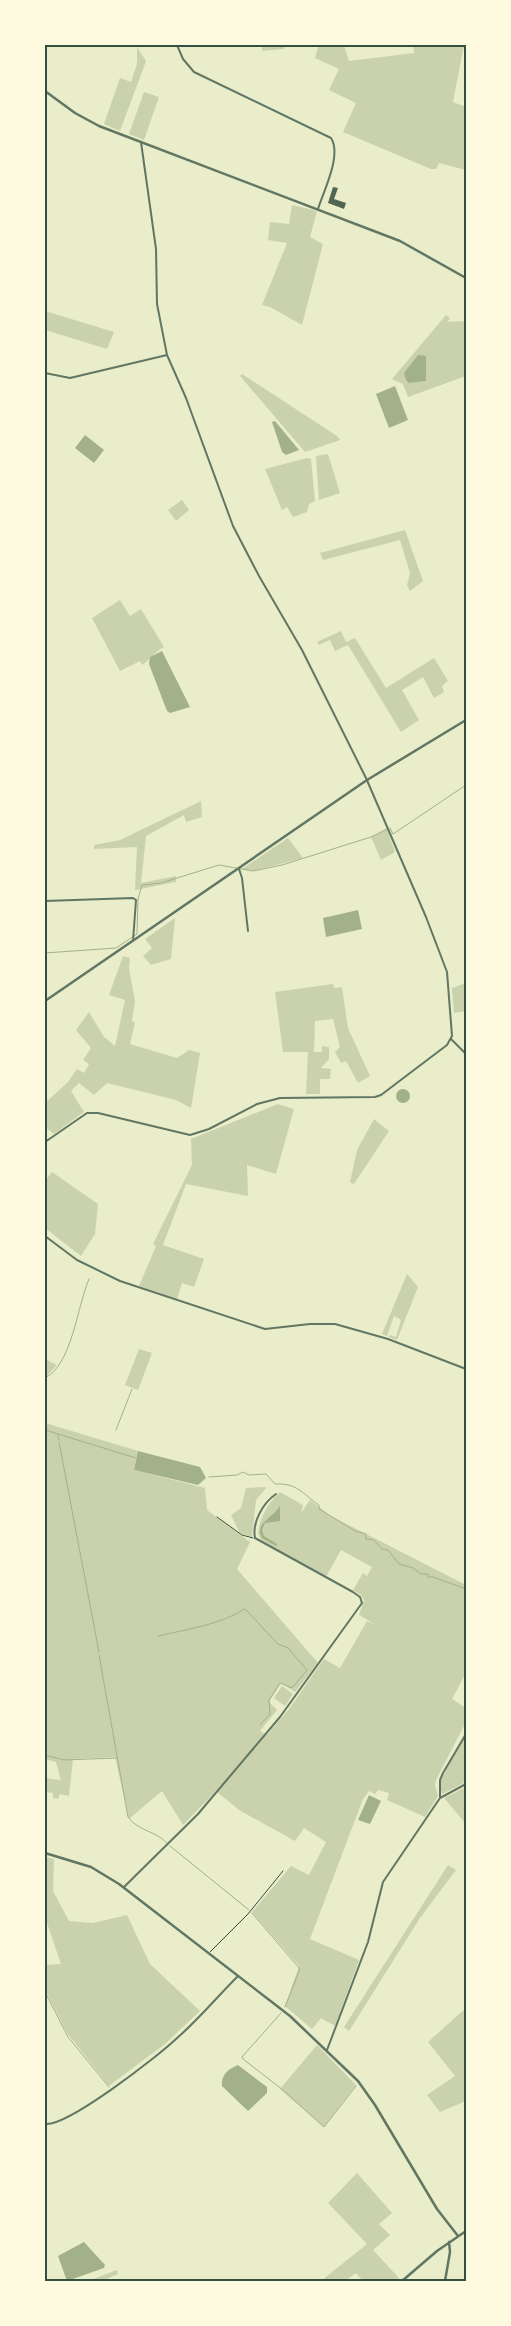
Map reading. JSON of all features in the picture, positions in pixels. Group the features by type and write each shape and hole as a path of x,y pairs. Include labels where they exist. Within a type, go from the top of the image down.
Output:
{"street":[{"path":"177,45 183,59 194,72 331,138 335,145 335,156 318,209"},
{"path":"45,91 92,123 400,240 466,278"},
{"path":"141,142 156,249 158,310 167,355 186,398 233,526 259,576 302,650 367,780 445,964 449,990 452,1039 466,1054"},
{"path":"45,373 70,378 167,355"},
{"path":"45,1001 367,780 466,720"},
{"path":"238,869 242,878 248,932"},
{"path":"45,901 133,898 136,900 133,941"},
{"path":"45,1142 87,1113 98,1113 190,1135 209,1129 257,1104 280,1098 300,1096 375,1097 381,1095 447,1045 452,1039"},
{"path":"45,1236 76,1260 120,1281 257,1327 274,1330 310,1324 335,1324 388,1338 466,1369"},
{"path":"124,1887 198,1814 259,1743 360,1609 362,1603 360,1597 255,1538 255,1529 260,1512 276,1494"},
{"path":"440,1798 440,1780 466,1734"},
{"path":"327,2050 368,1942 383,1882 440,1798 466,1784"},
{"path":"45,1853 92,1866 124,1887 290,2016 327,2050 358,2081 375,2105 437,2209 458,2236"},
{"path":"45,2124 54,2124 75,2114 175,2040 238,1976"},
{"path":"402,2281 449,2242 466,2231"},
{"path":"445,2281 450,2252 449,2242"}],"path":[{"path":"466,296 466,301"},
{"path":"217,1517 242,1535 255,1538"},
{"path":"209,1953 248,1914 283,1871"}],"shaded area":[{"path":"250,45 286,45 284,49 262,51 262,46 250,47"},
{"path":"314,45 344,45 349,61 414,53 413,45 464,45 453,102 466,107 466,170 439,163 436,169 431,169 343,132 356,103 329,90 339,69 315,58 318,47"},
{"path":"137,47 146,61 120,131 104,124 120,78 131,82 137,64"},
{"path":"144,92 159,97 144,140 129,134"},
{"path":"292,205 317,211 310,237 323,244 302,325 270,307 262,305 287,243 268,240 270,222 289,224"},
{"path":"45,311 114,332 107,349 45,330"},
{"path":"446,315 450,318 447,322 466,321 466,376 408,397 403,384 392,379"},
{"path":"418,355 426,356 426,381 409,383 404,373"},
{"path":"242,374 337,436 340,440 305,452 240,376"},
{"path":"395,386 408,420 389,428 376,394"},
{"path":"275,421 299,450 286,455 282,452 272,422"},
{"path":"85,435 104,450 94,463 75,448"},
{"path":"328,454 340,493 319,500 316,456"},
{"path":"307,458 311,459 315,501 309,504 307,512 293,517 287,507 282,510 265,469"},
{"path":"182,500 189,510 176,521 168,510"},
{"path":"405,530 423,581 410,591 407,585 410,573 400,540 323,560 320,553"},
{"path":"120,600 130,616 141,609 164,647 142,665 140,661 120,671 92,618"},
{"path":"341,631 346,642 355,638 386,688 434,658 448,681 442,686 444,692 434,698 423,677 402,690 419,720 401,732 348,645 335,651 330,640 319,645 317,642"},
{"path":"162,651 190,707 170,713 167,711 149,664 150,657"},
{"path":"201,801 202,817 186,822 184,815 146,836 141,883 176,876 176,882 135,890 137,847 94,849 94,845 120,840"},
{"path":"387,829 395,852 381,860 371,837"},
{"path":"288,838 303,858 253,871 242,869"},
{"path":"358,910 362,929 326,937 323,918"},
{"path":"175,918 171,959 151,965 143,956 152,948 145,939"},
{"path":"123,956 130,958 129,969 135,1001 132,1021 135,1022 130,1044 177,1058 189,1050 200,1053 191,1108 176,1100 107,1083 94,1095 79,1083 71,1091 84,1112 54,1134 45,1127 45,1103 68,1082 77,1069 84,1073 89,1064 83,1060 91,1048 76,1030 89,1012 104,1037 115,1046 125,1000 109,995"},
{"path":"466,983 466,1011 454,1013 452,988"},
{"path":"333,984 334,988 342,987 348,1028 370,1076 358,1083 346,1061 341,1063 335,1052 340,1047 333,1019 315,1021 314,1052 322,1052 322,1046 329,1047 329,1059 321,1068 331,1069 330,1079 320,1079 320,1094 306,1094 308,1052 283,1052 275,992"},
{"path":"403,1089 408,1091 410,1096 408,1101 403,1103 398,1101 396,1096 398,1091"},
{"path":"278,1104 294,1109 276,1174 247,1165 248,1196 186,1184 163,1245 204,1259 194,1287 182,1283 177,1299 139,1286 156,1246 153,1244 192,1165 191,1139"},
{"path":"374,1119 389,1131 354,1184 350,1182 357,1150"},
{"path":"52,1172 98,1204 95,1234 81,1256 45,1228 45,1181"},
{"path":"407,1274 418,1287 397,1340 389,1337 390,1335 396,1337 401,1320 394,1316 387,1336 382,1334"},
{"path":"139,1349 152,1353 138,1390 125,1385"},
{"path":"45,1359 57,1365 45,1378"},
{"path":"45,1423 138,1451 134,1470 205,1488 207,1510 250,1542 237,1569 318,1663 295,1692 281,1683 269,1702 277,1710 260,1731 267,1735 289,1709 324,1659 340,1668 367,1621 376,1625 359,1615 364,1600 361,1595 353,1590 363,1573 367,1576 372,1567 341,1550 326,1577 261,1540 258,1533 263,1516 268,1506 280,1492 303,1505 301,1513 310,1500 331,1516 466,1585 466,1673 452,1699 466,1708 466,1722 436,1780 435,1786 438,1796 425,1817 387,1800 389,1793 378,1790 375,1794 369,1791 363,1799 310,1939 359,1960 335,2026 321,2018 312,2029 285,2006 299,1966 252,1912 291,1866 309,1875 326,1842 304,1828 295,1841 239,1810 216,1791 183,1825 162,1791 129,1819 115,1757 73,1759 69,1796 60,1794 58,1799 53,1798 53,1793 45,1792 45,1778 61,1780 56,1762 45,1759"},
{"path":"138,1451 200,1467 206,1478 198,1485 134,1470"},
{"path":"267,1487 256,1500 252,1537 240,1533 231,1515 241,1508 246,1488"},
{"path":"280,1505 280,1521 265,1523 262,1530 264,1536 277,1544 276,1546 262,1538 260,1528"},
{"path":"282,1686 293,1694 285,1706 274,1698"},
{"path":"466,1731 466,1782 442,1794 439,1784"},
{"path":"466,1787 466,1824 444,1798"},
{"path":"369,1795 381,1801 370,1824 358,1820"},
{"path":"45,1857 54,1859 53,1891 69,1921 93,1923 127,1915 150,1964 200,2011 165,2044 109,2086 67,2033 45,1990 45,1965 61,1964 45,1917"},
{"path":"448,1865 456,1870 420,1918 349,2031 344,2027"},
{"path":"466,2008 466,2101 440,2112 427,2095 455,2076 428,2042"},
{"path":"317,2045 356,2085 324,2127 280,2089"},
{"path":"238,2065 267,2087 267,2093 248,2111 222,2086 226,2073"},
{"path":"357,2173 392,2213 379,2224 390,2235 373,2250 399,2278 396,2281 363,2281 356,2273 345,2281 321,2281 367,2244 328,2203"},
{"path":"84,2242 105,2265 104,2268 67,2281 58,2256"},
{"path":"117,2270 118,2274 102,2281 88,2281"}],"building":[{"path":"333,187 338,188 334,199 346,203 344,209 328,203"}],"waterway":[{"path":"390,828 393,834 466,785"},
{"path":"45,953 116,948 137,934 138,899 142,885 161,883 219,865 253,871 282,865 371,837 387,829"},
{"path":"45,1378 62,1361 68,1348 89,1279"},
{"path":"116,1430 132,1389"},
{"path":"45,1430 136,1458"},
{"path":"58,1435 59,1440"},
{"path":"59,1442 99,1652"},
{"path":"209,1477 237,1475 243,1472 249,1475 266,1474 275,1484 294,1487 319,1505 319,1509 355,1531 366,1534 366,1539 374,1540 382,1549 388,1550 399,1564 413,1568 421,1574 428,1574 428,1577 433,1577 466,1589"},
{"path":"158,1636 214,1623 244,1609 246,1610 278,1644 288,1648 307,1670 292,1688 280,1683 269,1700 270,1714 260,1725"},
{"path":"99,1655 128,1817 132,1822 167,1843"},
{"path":"45,1755 64,1760 117,1758"},
{"path":"170,1846 249,1910"},
{"path":"252,1913 300,1969 285,2007"},
{"path":"45,1992 68,2037 109,2087"},
{"path":"281,2013 242,2057 243,2059 283,2090 324,2127 356,2086"}]}
